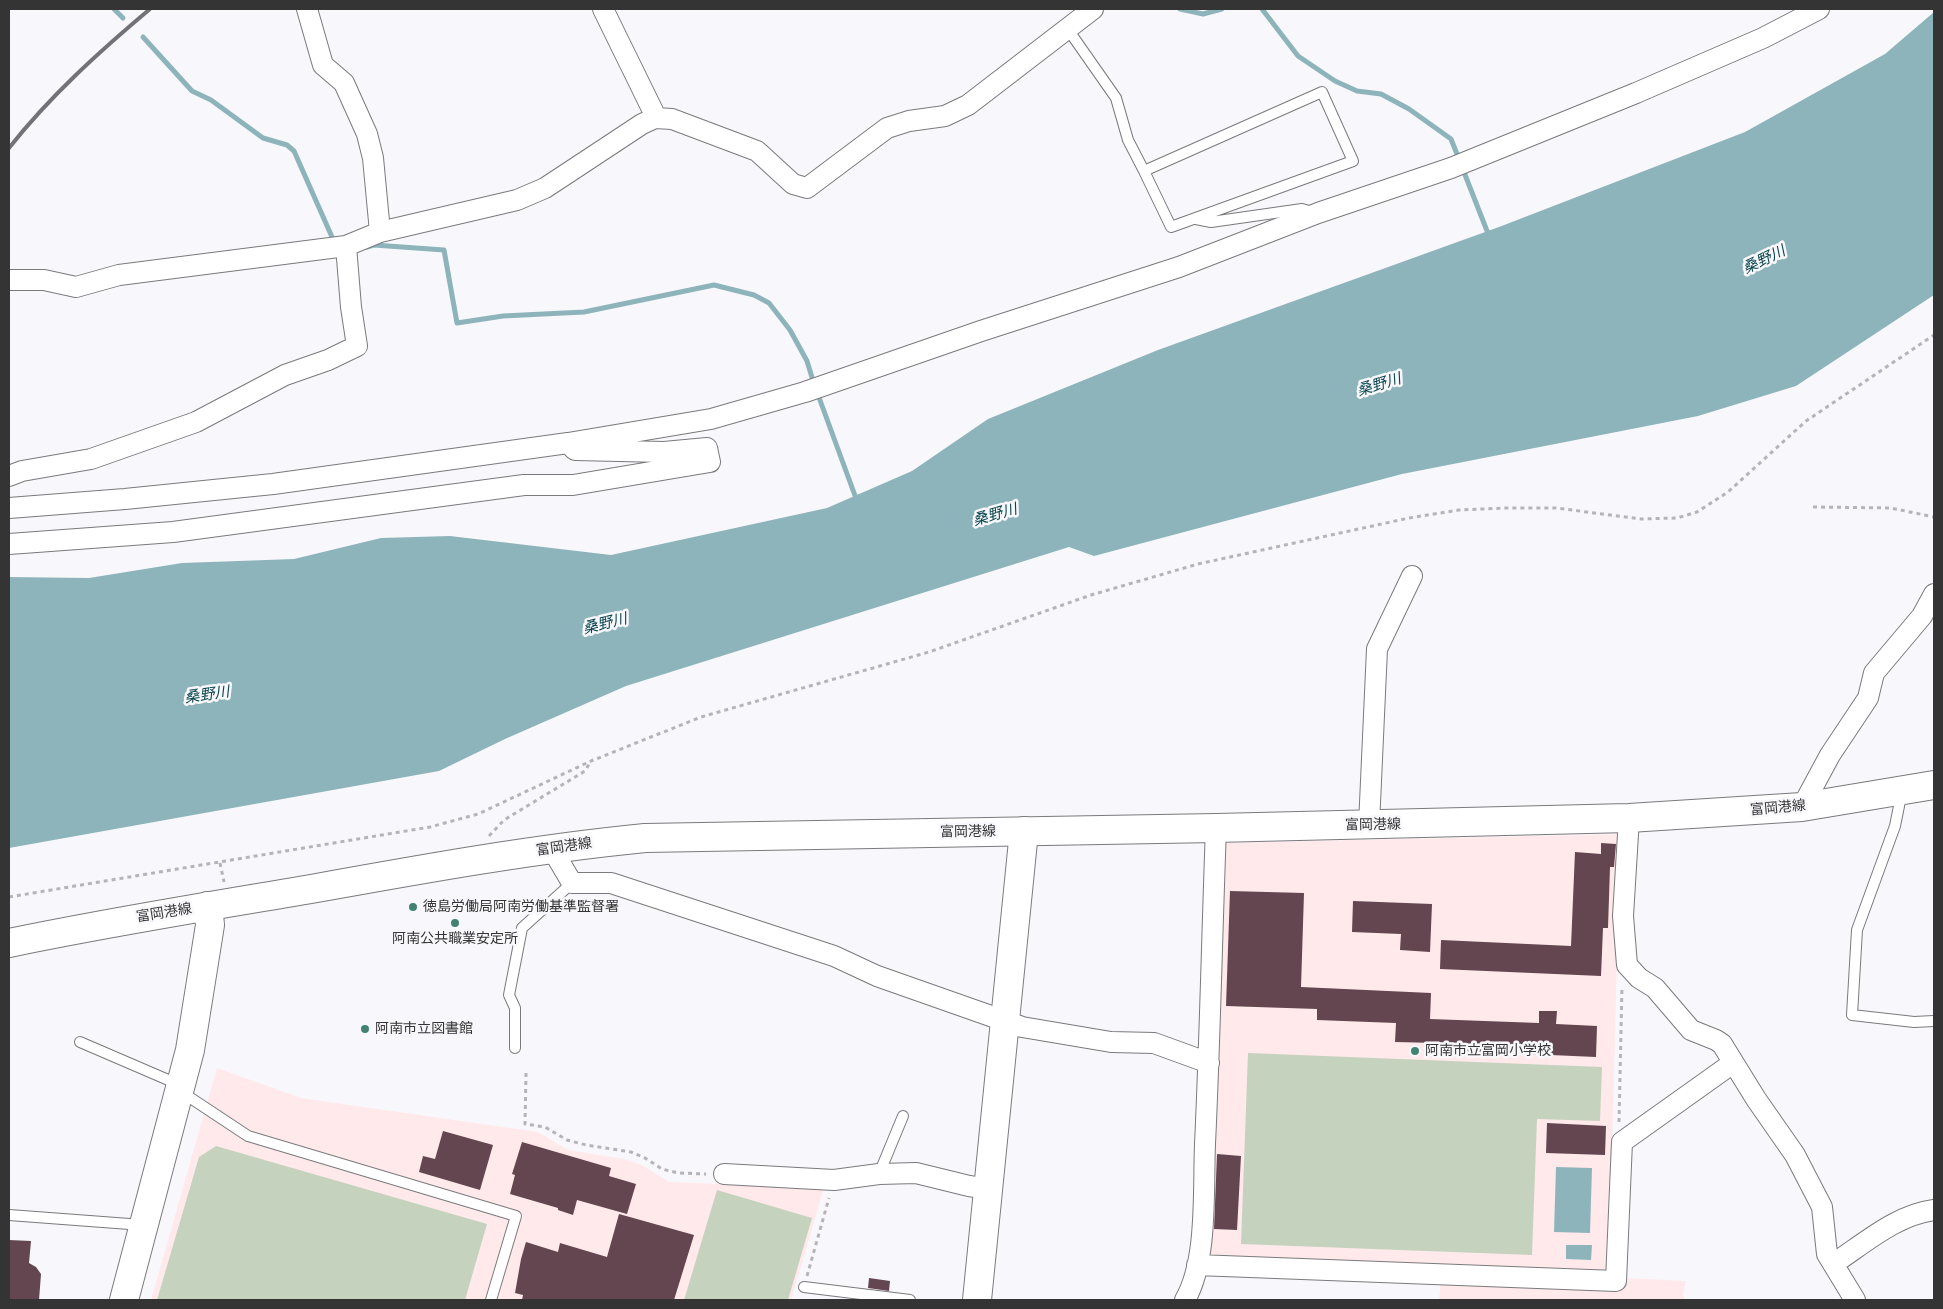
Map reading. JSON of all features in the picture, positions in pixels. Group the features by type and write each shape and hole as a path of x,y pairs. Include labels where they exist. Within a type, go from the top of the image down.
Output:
{"main road":[{"name":"富岡港線","path":"9,943 217,898 552,849 645,838 1369,825 1629,818 1802,807 1934,785"},
{"path":"978,1300 1024,831"},
{"path":"124,1300 190,1050 210,925 217,898"}],"street":[{"path":"307,9 323,65 344,83 367,134 373,158 380,232"},
{"path":"603,9 655,118"},
{"path":"9,280 44,280 76,287 119,275 346,246 380,232 517,200 546,188 642,124 655,118 672,119 757,151 793,184 807,188 887,128 909,121 945,116 968,105 1093,9"},
{"path":"9,508 125,499 273,484 568,443 711,419 805,392 980,331 1179,266 1318,213 1451,168 1619,100 1763,38 1819,9"},
{"path":"9,476 22,471 92,459 196,422 285,375 328,360 358,346 351,307 346,246"},
{"path":"9,544 173,532 524,484 572,485 710,462 706,448 664,452 575,450 568,443"},
{"path":"1369,825 1377,649 1412,576"},
{"path":"1802,807 1830,755 1868,698 1874,673 1922,616 1934,594"},
{"path":"1629,818 1623,916 1627,965 1638,978 1655,988 1691,1030 1722,1044 1756,1099 1795,1155 1822,1207 1827,1254 1855,1300"},
{"path":"1185,1300 1192,1287 1200,1252 1209,1063 1216,828"},
{"path":"552,849 572,883 611,883 834,956 877,976 1022,1027 1111,1042 1154,1043 1209,1063"},
{"path":"1198,1265 1616,1281 1622,1142 1733,1063"},
{"path":"724,1174 834,1180 879,1174 916,1173 988,1189"},
{"path":"1833,1264 1887,1227 1916,1212 1934,1210"}],"lane":[{"path":"1067,28 1116,98 1128,140 1171,227 1353,161 1322,92 1144,171"},
{"path":"1195,219 1211,222 1257,217 1302,209 1318,213"},
{"path":"1902,790 1895,826 1857,930 1852,1015 1914,1022 1934,1021"},
{"path":"515,1048 515,1008 509,995 522,928 572,883"},
{"path":"80,1042 180,1088 248,1136 516,1216 491,1300"},
{"path":"879,1174 903,1116"},
{"path":"9,1215 144,1225"},
{"path":"804,1287 910,1300"}],"path":[{"path":"9,898 430,827 468,817 591,761 701,717 929,652 1092,595 1198,564 1267,548 1409,518 1459,510 1556,508 1641,519 1677,518 1697,512 1728,492 1806,421 1934,335"},
{"path":"1813,507 1891,508 1934,517"},
{"path":"468,862 504,820 585,771 591,761"},
{"path":"217,898 220,863"},
{"path":"1622,1142 1619,1137 1622,972 1627,965"},
{"path":"526,1073 525,1124 545,1127 567,1140 586,1145 632,1152 662,1169 678,1173 724,1174"},
{"path":"804,1287 834,1180"}],"shaded area":[{"name":"阿南市立富岡小学校","path":"1620,834 1609,1274 1209,1258 1223,843"},
{"path":"217,1068 301,1098 538,1132 568,1150 624,1159 642,1165 669,1182 824,1188 791,1300 151,1300"},
{"path":"1624,1278 1686,1281 1683,1295 1685,1300 1439,1300 1441,1279"}],"green space":[{"path":"1248,1053 1602,1067 1600,1121 1537,1119 1532,1255 1241,1244"},
{"path":"216,1146 487,1224 465,1300 157,1300 199,1157"},
{"path":"717,1190 812,1218 788,1300 684,1300"}],"water":[{"name":"桑野川","path":"1934,12 1934,295 1796,386 1698,416 1402,474 1094,556 1069,547 626,686 505,739 439,771 9,848 9,577 89,578 182,563 294,559 381,538 450,536 611,555 827,508 912,471 988,419 1158,350 1499,227 1745,132 1885,54"},
{"path":"1556,1167 1592,1168 1590,1233 1554,1232"},
{"path":"1566,1245 1592,1245 1591,1260 1566,1259"}],"building":[{"path":"1601,843 1616,844 1614,867 1610,867 1608,928 1603,928 1601,976 1440,969 1441,940 1571,946 1575,852 1601,854"},
{"path":"1230,891 1304,893 1301,987 1431,993 1430,1019 1539,1023 1539,1011 1557,1011 1556,1024 1597,1026 1596,1057 1437,1050 1437,1043 1395,1042 1396,1023 1317,1020 1317,1009 1226,1006"},
{"path":"1353,901 1432,904 1430,952 1400,950 1401,934 1352,932"},
{"path":"1547,1123 1606,1126 1605,1155 1546,1153"},
{"path":"443,1131 493,1145 480,1190 419,1172 423,1156 435,1159"},
{"path":"522,1142 611,1168 609,1176 636,1184 627,1214 577,1200 573,1215 558,1210 558,1208 510,1194 515,1175 512,1174"},
{"path":"1217,1154 1241,1156 1237,1230 1214,1229"},
{"path":"619,1214 694,1235 674,1300 522,1300 523,1295 515,1293 526,1242 558,1252 560,1243 607,1257"},
{"path":"9,1240 31,1241 29,1263 36,1267 41,1274 39,1300 9,1300"},
{"path":"869,1278 890,1281 889,1291 868,1288"}],"waterway":[{"path":"114,9 123,18"},
{"path":"1180,9 1203,14 1222,9"},
{"path":"1262,9 1298,56 1335,81 1357,91 1381,94 1409,109 1451,139 1459,159"},
{"path":"143,37 192,91 211,100 263,138 287,145 294,151 334,244"},
{"path":"1462,167 1489,236"},
{"path":"367,247 374,245 444,250 457,323 503,316 584,312 714,285 754,295 769,303 790,330 807,361 814,384"},
{"path":"817,392 857,501"}],"railway":[{"path":"9,148 41,110 76,75 150,9"}],"place":[{"name":"徳島労働局阿南労働基準監督署","path":"413,907"},
{"name":"阿南公共職業安定所","path":"455,923"},
{"name":"阿南市立図書館","path":"365,1029"},
{"name":"阿南市立富岡小学校","path":"1415,1051"}]}
